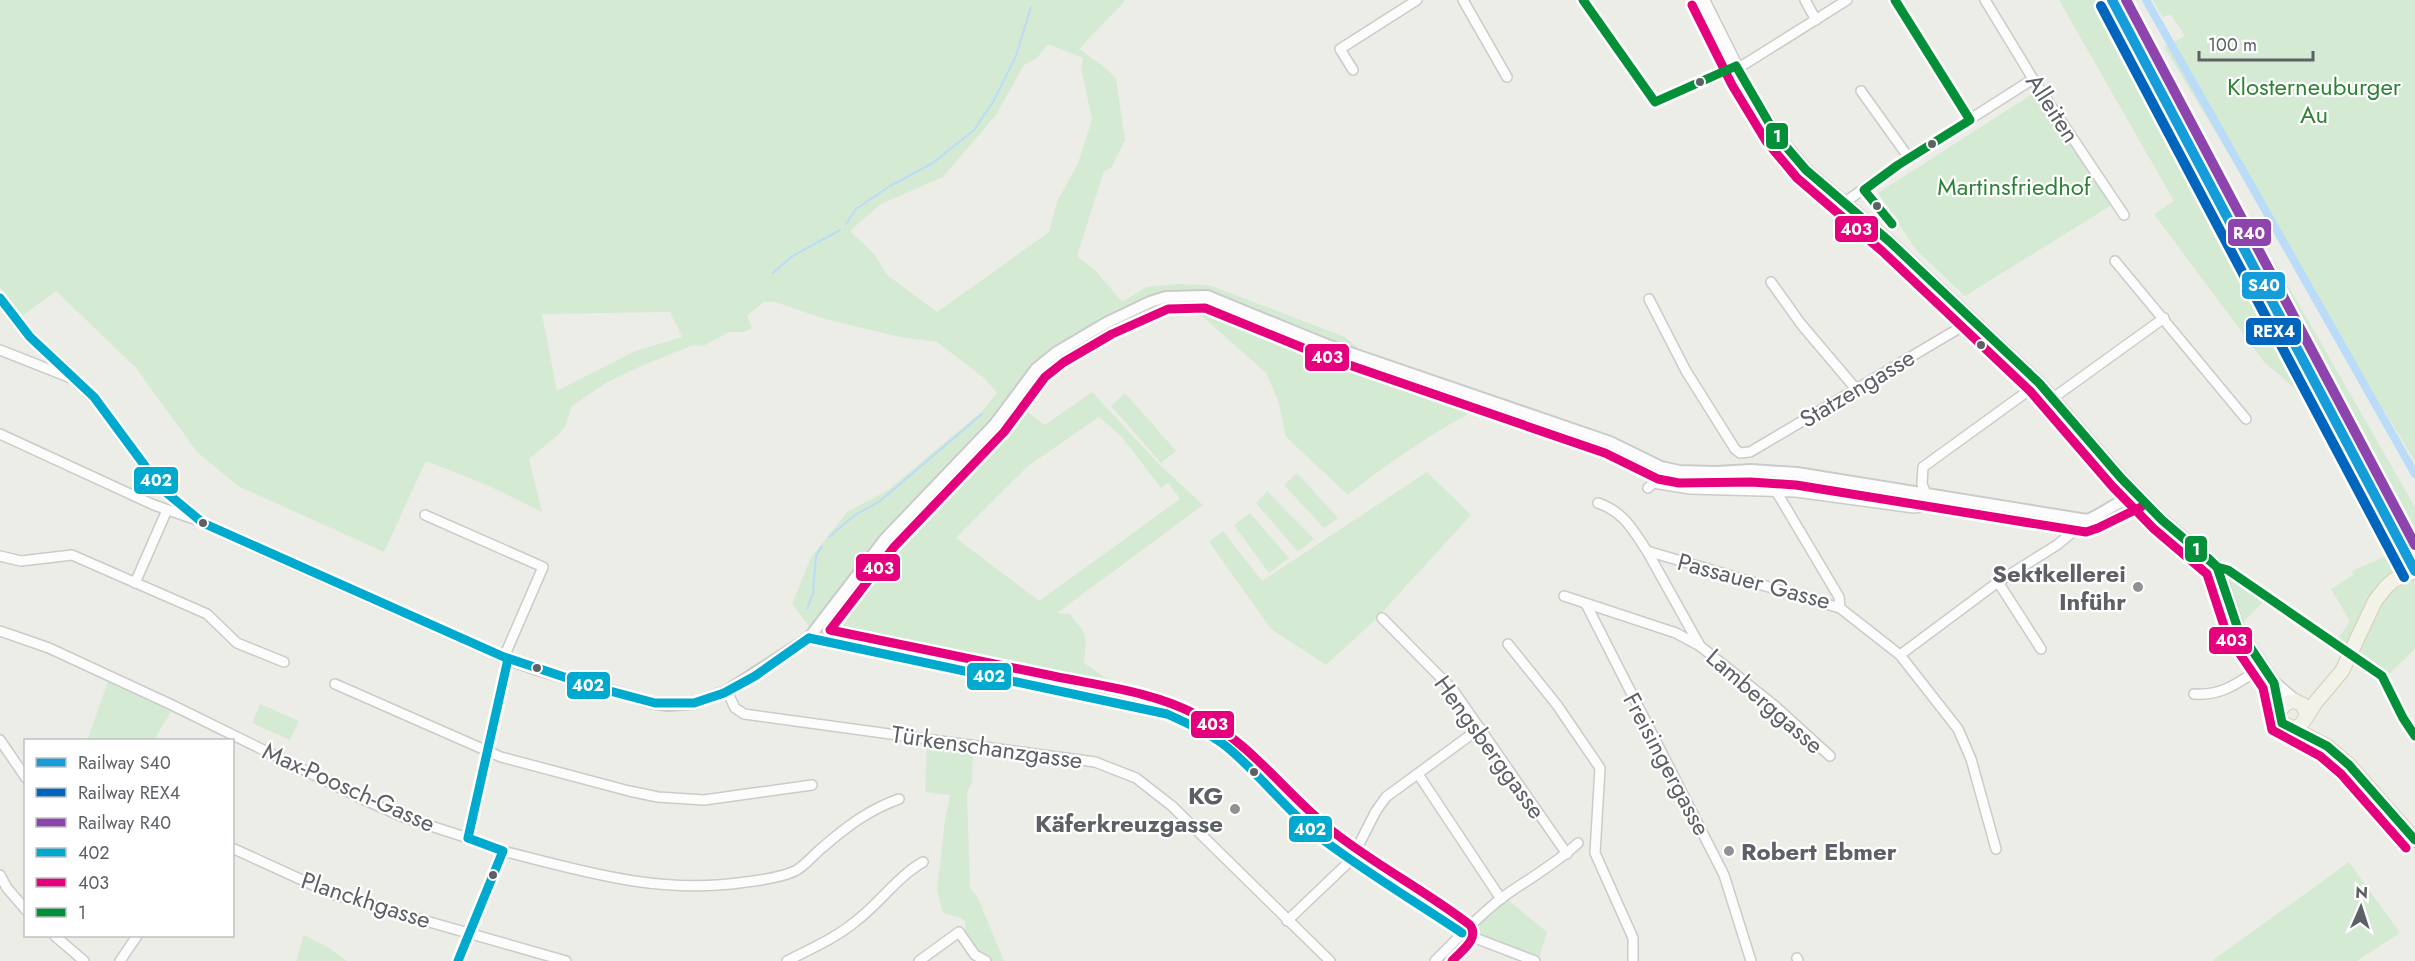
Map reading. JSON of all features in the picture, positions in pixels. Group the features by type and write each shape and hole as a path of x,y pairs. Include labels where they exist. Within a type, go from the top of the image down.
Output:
{"main road":[{"path":"1704,0 1736,66 1776,135 1806,170 1845,202 2039,383 2162,520 2217,567 2238,629 2274,683 2305,709 2306,718 2327,746 2349,765 2415,840"},
{"path":"2293,728 2300,726 2330,683 2342,671 2375,601 2386,586 2403,574 2415,571"},
{"path":"2274,683 2282,723 2327,746"},
{"path":"2280,713 2285,704 2297,702 2330,683"}],"street":[{"path":"1353,70 1340,49 1417,0"},
{"path":"1463,0 1507,77"},
{"path":"1583,0 1655,102 1744,64 1847,0"},
{"path":"1805,0 1816,20"},
{"path":"1895,0 1970,120"},
{"name":"Alleiten","path":"1985,0 2033,79 2124,215"},
{"path":"1845,202 2033,79"},
{"path":"1861,91 1909,158"},
{"path":"2115,261 2246,419"},
{"path":"1771,282 1801,324 1856,388"},
{"path":"0,434 154,505 202,522 506,658 653,703 668,705 695,703 727,692 809,638 885,539 995,424 1016,398 1029,376 1058,352 1106,323 1166,297 1207,296 1328,345 1610,442 1661,467 1679,471 1751,470 1797,473 2087,520"},
{"path":"0,297 38,346 94,397 162,489 202,522"},
{"name":"Statzengasse","path":"1648,299 1686,371 1735,449 1740,453 1750,452 1973,320"},
{"path":"2052,399 2164,318"},
{"path":"30,362 38,346"},
{"path":"0,350 79,381"},
{"path":"1926,494 1922,484 1923,467 2039,383"},
{"path":"1648,488 1653,483 1690,489 1776,491 1914,508 1961,500"},
{"path":"154,505 162,489"},
{"name":"Passauer Gasse","path":"1647,552 1839,608 1839,597 1776,491"},
{"path":"1900,655 1998,582 2057,545 2087,520 2138,495"},
{"name":"Passauer Gasse","path":"1598,503 1610,507 1627,520 1701,645"},
{"path":"135,583 166,510"},
{"path":"425,515 543,567 506,658 488,752 468,838"},
{"path":"0,556 21,561 72,555 207,614 237,643 284,662"},
{"path":"2217,567 2228,570 2382,676 2403,718 2415,736"},
{"path":"1998,582 2041,649"},
{"path":"1564,596 1676,633 1701,645"},
{"name":"Freisingergasse","path":"1586,604 1724,874 1751,961"},
{"path":"1839,608 1900,655 1958,729 1966,744 1996,849"},
{"name":"Hengsberggasse","path":"1382,618 1453,690 1567,854"},
{"name":"Max-Poosch-Gasse","path":"0,631 49,648 403,817 503,850 616,879 663,885 712,887 762,880 795,870 843,829 877,807 899,799"},
{"path":"809,638 1167,714 1193,726 1225,746 1254,772 1297,818 1352,860 1462,933 1535,961"},
{"path":"1508,644 1557,705 1600,768 1595,853 1630,930 1633,961"},
{"name":"Lamberggasse","path":"1701,645 1775,706 1830,756"},
{"path":"2194,694 2209,695 2224,691 2263,667"},
{"path":"335,684 488,752 629,792 658,797 704,800 812,785"},
{"name":"Türkenschanzgasse","path":"727,692 735,708 744,714 1095,762 1136,778 1172,806 1330,961"},
{"path":"1287,921 1352,860 1376,811 1386,797 1480,728"},
{"path":"0,740 24,775"},
{"path":"1418,774 1501,899"},
{"path":"1435,961 1462,933 1501,899 1567,854 1578,843"},
{"name":"Planckhgasse","path":"234,849 335,895 566,961"},
{"path":"458,961 503,850"},
{"path":"787,961 835,936 857,921 911,869 923,862"},
{"path":"0,874 7,888 24,908"},
{"path":"919,961 959,932 975,955 986,961"},
{"path":"56,937 84,961"},
{"path":"120,961 136,937"}],"green space":[{"path":"0,0 1124,0 1079,49 1107,69 1116,79 1125,140 1111,168 1104,171 1077,256 1097,272 1122,302 1146,287 1175,284 1209,285 1345,337 1372,360 1395,375 1411,383 1460,399 1477,409 1411,449 1348,495 1286,437 1278,400 1266,373 1203,317 1184,311 1175,314 1148,299 1053,347 1013,390 1017,404 1045,425 1092,392 1160,465 1203,505 1057,613 1070,614 1080,627 1086,641 1084,663 1109,680 1108,696 821,637 792,604 811,557 847,512 888,490 981,412 997,393 984,378 937,342 900,337 825,319 775,302 764,302 747,316 752,328 744,332 729,332 703,346 693,345 639,367 606,383 572,406 565,426 558,435 529,459 542,512 487,485 426,461 384,552 238,486 197,452 136,368 56,291 22,316 0,287","holes":["1048,44 1083,58 1081,68 1092,119 1078,163 1057,202 1049,232 937,312 887,275 874,254 850,231 881,204 943,177 996,115 1024,65 1037,58","670,312 682,337 635,351 557,391 542,314","1099,417 1121,436 1161,488 1168,483 1180,499 1039,601 956,538 1028,466"]},
{"path":"2059,0 2108,0 2330,423 2319,430 2300,393 2264,362 2154,214 2174,201"},
{"name":"Klosterneuburger Au","path":"2153,0 2415,0 2415,462 2164,47 2185,36 2171,15 2162,17"},
{"name":"Martinsfriedhof","path":"2035,92 2112,205 1965,296 1916,250 1878,193"},
{"path":"2274,261 2415,507 2415,543 2408,534 2265,265"},
{"path":"1125,393 1176,451 1161,463 1111,406"},
{"path":"1427,472 1471,515 1375,620 1326,665 1271,629 1209,542 1223,531 1262,581"},
{"path":"1297,473 1338,518 1324,528 1284,485"},
{"path":"1267,491 1314,539 1298,552 1256,503"},
{"path":"1250,513 1289,558 1269,573 1234,525"},
{"path":"2399,550 2415,578 2415,649 2389,674 2337,640 2350,621 2331,589 2353,575 2352,571"},
{"path":"2222,572 2264,601 2242,623"},
{"path":"108,682 171,711 156,737 157,739 87,739"},
{"path":"260,704 299,721 290,740 252,723"},
{"path":"927,746 973,753 972,782 967,792 970,888 978,898 1004,961 980,961 966,942 965,921 943,913 937,890 950,795 925,792"},
{"path":"2349,862 2400,933 2357,961 2213,960"},
{"path":"1508,900 1547,932 1539,958 1470,933"},
{"path":"304,935 329,948 347,961 296,961"}],"waterway":[{"path":"2146,0 2415,474"},
{"path":"846,224 856,209 890,186 933,163 974,130 993,102 1016,56 1031,7"},
{"path":"773,273 791,257 840,230"},
{"path":"829,537 855,515 880,501 982,414"},
{"path":"807,609 813,593 816,556 822,546"}],"rail line":[{"name":"S40","path":"2112,0 2415,571"},
{"name":"R40","path":"2126,0 2415,545"},
{"name":"REX4","path":"2101,6 2404,577"}],"transit line":[{"name":"1","path":"1583,0 1655,102 1736,66 1776,135 1806,170 1890,242 2039,383 2121,478 2162,520 2217,567 2228,570 2382,676 2403,718 2415,736"},
{"name":"1","path":"1892,224 1864,190 1898,165 1970,120 1895,0"},
{"name":"403","path":"1692,5 1732,85 1766,141 1797,178 1882,251 2030,391 2112,486 2154,529 2207,574 2227,635 2263,688 2272,730 2320,756 2341,774 2406,848"},
{"name":"402","path":"0,298 30,337 94,397 162,489 203,523 504,657 591,686 655,703 694,703 724,693 755,676 809,638"},
{"name":"403","path":"1452,961 1471,940 1473,935 1470,925 1331,830 1251,754 1216,726 1197,715 1145,695 830,630 894,547 1004,432 1045,377 1064,362 1112,334 1168,309 1205,308 1323,356 1605,453 1658,479 1679,483 1751,482 1796,485 2086,532 2141,507"},
{"name":"1","path":"2208,558 2217,567 2238,629 2274,683 2282,723 2327,746 2349,765 2415,840"},
{"name":"402","path":"809,638 1167,714 1227,747 1326,842 1462,933"},
{"name":"402","path":"458,961 503,851 468,838 508,659"}],"place":[{"name":"Sektkellerei Inführ","path":"2138,587"},
{"name":"KG Käferkreuzgasse","path":"1235,809"},
{"name":"Robert Ebmer","path":"1729,851"}]}
